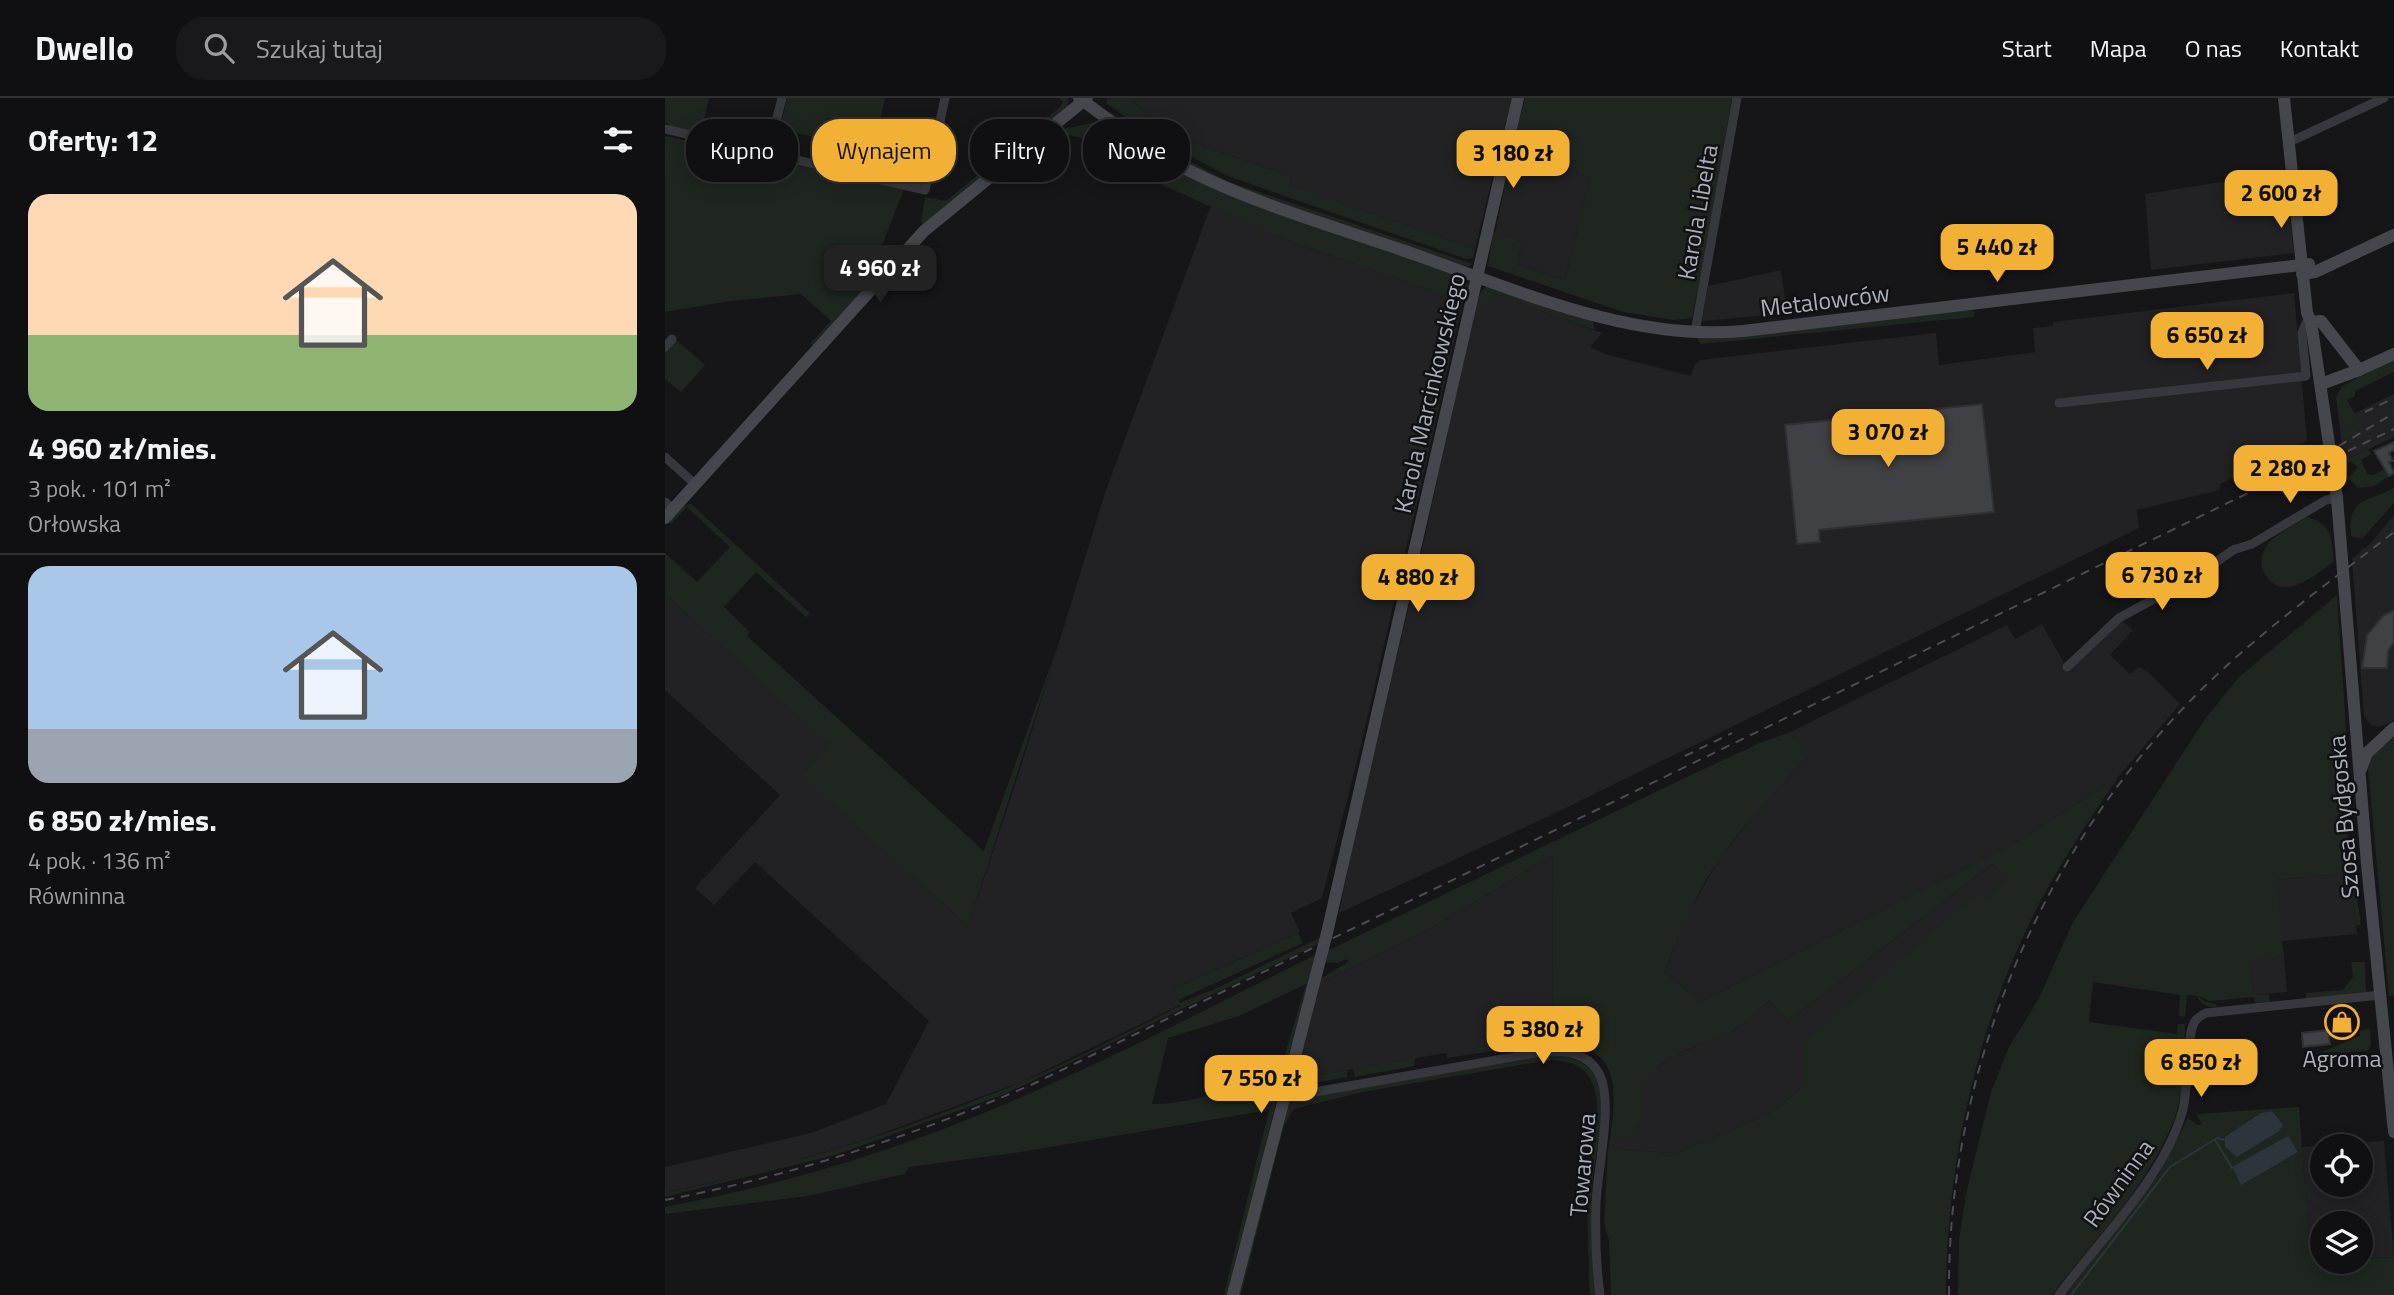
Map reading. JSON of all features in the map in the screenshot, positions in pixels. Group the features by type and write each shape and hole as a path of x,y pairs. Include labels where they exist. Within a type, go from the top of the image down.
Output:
{"street":[{"path":"777,119 782,98"},
{"path":"798,160 925,190 945,98"},
{"name":"Karola Marcinkowskiego","path":"1233,1295 1324,943 1518,98"},
{"name":"Karola Libelta","path":"1695,332 1737,98"},
{"path":"2284,98 2292,139"},
{"path":"2292,98 2292,139"},
{"path":"2292,139 2384,98"},
{"path":"668,510 695,484 900,257 954,204 1083,99"},
{"name":"Metalowców","path":"1083,99 1151,149 1227,188 1603,318 1649,328 1695,332 1743,331 2306,269 2394,235"},
{"path":"665,129 686,134"},
{"name":"Szosa Bydgoska","path":"2292,139 2306,269 2315,313 2311,323 2337,498 2380,995 2389,1029 2394,1132"},
{"path":"2059,403 2305,376 2302,333 2306,323 2321,321 2359,370"},
{"path":"2321,384 2394,354"},
{"path":"665,457 695,484"},
{"path":"2067,667 2119,618 2198,575 2233,550 2252,544 2326,500 2337,498"},
{"path":"2357,735 2375,737 2390,731"},
{"path":"2360,773 2367,753 2390,731"},
{"name":"Równinna","path":"2059,1295 2154,1172 2167,1150 2187,1096 2191,1031 2198,1017 2206,1013 2380,995"},
{"name":"Towarowa","path":"1283,1094 1298,1095 1547,1051 1565,1051 1588,1059 1599,1073 1606,1093 1596,1208 1600,1295"}],"shaded area":[{"path":"665,98 709,98 704,119 686,119 686,130 665,122"},
{"path":"787,98 885,98 880,119 812,119 812,137 798,133 798,119 782,119"},
{"path":"1059,98 1068,98 1068,106 1052,119 1046,119 1059,108 1063,102"},
{"path":"1107,98 1129,98 1153,119 1129,119 1106,103"},
{"path":"1129,98 1512,98 1475,249 1288,185 1291,176 1191,142 1190,119 1153,119"},
{"path":"1525,98 1732,98 1692,318 1673,320 1623,312 1488,266 1493,232 1523,242 1517,264 1565,280 1590,178 1513,145"},
{"path":"1110,112 1120,119 1114,119 1108,115"},
{"path":"1083,125 1083,138 1069,135 1069,128"},
{"path":"665,136 686,141 686,182 798,182 798,165 812,169 812,182 872,182 904,189 868,281 869,285 816,346 810,344 831,321 801,294 731,301 665,312"},
{"path":"1190,141 1291,176 1289,185 1475,249 1473,258 1466,259 1230,177 1190,156"},
{"path":"1513,145 1590,178 1565,280 1517,264 1523,242 1495,233"},
{"path":"1190,161 1229,182 1473,264 1467,267 1228,185 1190,167"},
{"path":"1190,170 1462,274 1469,286 1463,302 1283,239 1157,182 1190,182"},
{"path":"2285,172 2294,253 2151,270 2145,194"},
{"path":"970,181 975,182 923,224 921,222 925,197 946,201"},
{"path":"1211,205 1283,239 1463,302 1360,749 1322,898 1291,913 1300,932 1175,988 1180,1005 1021,1082 864,1140 762,1171 665,1193 665,1167 811,1133 886,1104 929,1021 755,862 714,905 695,888 780,795 665,690 665,594 830,745 802,775 968,926 1018,776 1105,493"},
{"path":"1781,270 1786,306 1779,307 1780,314 1702,321 1708,286"},
{"path":"1487,287 1592,318 1595,330 1496,295 1488,306 1474,312 1481,291"},
{"path":"2294,293 2307,441 2220,484 2220,490 2137,510 2139,528 1547,817 1339,913 1474,312 1495,294 1602,333 1590,347 1605,354 1691,376 1694,366 1700,360 1936,333 1939,365 2035,352 2033,328 2053,326 2053,322"},
{"path":"1970,309 1975,313 1973,317 1701,344 1698,341 1699,338"},
{"path":"675,339 705,365 681,392 665,379 665,351"},
{"path":"2394,359 2394,372 2355,391 2355,396 2347,400 2358,419 2350,423 2351,427 2359,424 2362,428 2341,441 2341,436 2348,427 2348,424 2339,421 2336,397 2342,386"},
{"path":"2394,394 2394,437 2344,461 2339,421"},
{"path":"2368,449 2371,454 2361,460 2367,474 2374,475 2385,468 2389,476 2374,486 2358,488 2348,478 2358,467 2344,461"},
{"path":"2394,488 2394,503 2362,539 2351,536 2352,514 2356,507"},
{"path":"690,503 810,613 806,617 756,572 724,607 750,632 747,636 984,851 1063,631 968,926 801,776 829,745 665,594 665,553 697,582 730,547 687,507 671,524 669,522 684,505"},
{"path":"2394,515 2394,721 2378,727 2371,725 2364,716 2352,559 2371,543"},
{"path":"2307,517 2326,528 2331,539 2334,561 2306,581 2286,587 2277,586 2269,580 2262,568 2264,550 2275,537"},
{"path":"2337,595 2352,815 2345,816 2361,925 2356,925 2350,873 2276,880 2284,956 2250,960 2254,995 2269,994 2270,1002 2255,1003 2253,997 2210,1001 2198,996 2204,1001 2216,1004 2217,1007 2214,1007 2202,1003 2197,996 2187,995 2185,1017 2179,1016 2180,995 2093,982 2089,1022 2177,1034 2178,1024 2185,1024 2183,1081 2172,1125 2144,1177 2052,1295 1958,1295 1959,1240 1966,1194 1991,1092 2009,1047 2038,1000 2073,922 2205,719 2239,677"},
{"path":"2121,620 2133,630 2110,655 2130,674 2139,667 2148,672 2180,704 2119,776 2024,838 1701,1001 1664,973 1688,913 1720,858 1757,811 1810,754 1788,733 2007,625 2015,639 2042,624 2068,670"},
{"path":"1788,733 1811,753 1753,816 1713,869 1689,913 1664,973 1701,1001 2024,838 2119,776 2076,840 2027,928 1988,1029 1961,1134 1953,1187 1946,1295 1611,1295 1609,1240 1604,1223 1608,1149 1676,1153 1771,1113 1805,1085 1805,1041 1976,895 1988,899 2007,879 1992,864 1788,1021 1769,1001 1735,1029 1670,1058 1647,1080 1643,1096 1644,1117 1627,1138 1610,1138 1613,1085 1602,1059 1590,1050 1552,1042 1553,855 1433,927 1327,980 1318,989 1299,1069 1307,1077 1347,1070 1347,1077 1303,1085 1294,1075 1318,980 1348,962 1347,959 1338,963 1325,962 1327,951 1695,773"},
{"path":"2394,737 2394,996 2389,996 2368,768 2373,753"},
{"path":"1553,855 1552,1042 1447,1058 1446,1053 1307,1077 1299,1069 1318,989 1327,980 1433,927"},
{"path":"1992,864 2008,879 1805,1085 1771,1113 1676,1153 1608,1149 1610,1138 1627,1138 1645,1083 1653,1070 1673,1056 1736,1029 1769,1001 1788,1021"},
{"path":"2350,873 2357,934 2282,941 2275,880"},
{"path":"1298,933 1303,943 1178,1000 1175,988"},
{"path":"1321,937 1320,943 1005,1094 835,1155 665,1197 665,1193 801,1160 978,1100 1081,1055 1180,1006 1179,1003 1215,989"},
{"path":"1317,954 1279,1090 1230,1295 1224,1295 1269,1110 1014,1153 909,1167 905,1174 808,1196 665,1214 665,1207 823,1169 938,1131 1063,1079","holes":["1306,984 1283,1061 1272,1087 1242,1089 1152,1104 1168,1038 1239,1016"]},
{"path":"2284,956 2287,992 2254,995 2250,959"},
{"path":"2351,962 2365,962 2366,992 2306,999 2306,993 2343,990 2353,977"},
{"path":"2370,1028 2371,1046 2367,1051 2348,1052 2321,1064 2316,1061 2317,1054 2360,1036 2360,1031"},
{"path":"1552,1055 1580,1062 1592,1071 1599,1084 1602,1109 1592,1200 1596,1295 1590,1295 1588,1187 1597,1122 1596,1096 1590,1078 1581,1069 1570,1063 1550,1060 1363,1092 1294,1109 1284,1125 1241,1295 1236,1295 1284,1105 1290,1100"},
{"path":"1415,1058 1414,1066 1355,1077 1353,1069"},
{"path":"2299,1107 2310,1237 2310,1274 2373,1274 2373,1258 2394,1257 2394,1295 2064,1295 2158,1175 2188,1118 2198,1125 2202,1124 2196,1114"},
{"path":"2272,1111 2283,1125 2279,1131 2237,1157 2225,1147 2225,1137 2261,1113"},
{"path":"2288,1136 2298,1152 2241,1185 2232,1167"},
{"path":"2384,1141 2394,1257 2373,1258 2373,1211 2310,1211 2309,1237 2302,1147 2310,1146 2310,1197 2373,1197 2373,1142"}],"building":[{"path":"1982,404 1994,512 1819,530 1820,542 1797,544 1785,425"},
{"path":"2394,442 2394,450 2389,453 2393,461 2389,462 2394,473 2389,476 2374,451"},
{"path":"2394,610 2394,642 2388,651 2387,668 2362,668 2367,635 2383,616"},
{"path":"2328,1030 2330,1044 2303,1047 2302,1033"}],"waterway":[{"path":"2071,1295 2170,1167 2217,1138 2224,1140"},
{"path":"2215,1140 2232,1168"}],"railway":[{"path":"2365,412 2394,398"},
{"path":"665,1200 759,1179 851,1153 942,1121 1031,1085 2312,462 2394,413"},
{"path":"2348,451 2394,429"},
{"path":"1949,1295 1953,1212 1965,1130 1985,1050 2013,972 2048,897 2090,825 2139,759 2194,697 2266,632 2394,532"},
{"path":"1685,756 1732,733"}],"place":[{"name":"Agroma","path":"2342,1022"}]}
